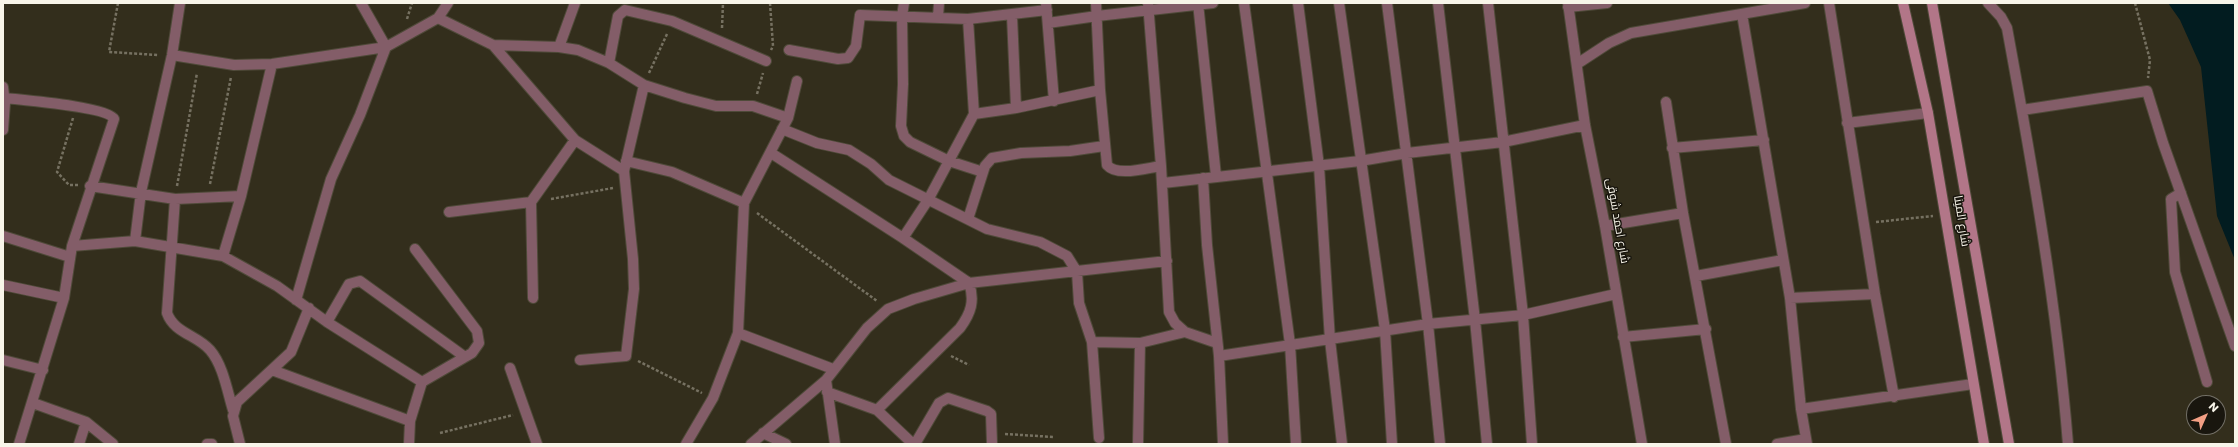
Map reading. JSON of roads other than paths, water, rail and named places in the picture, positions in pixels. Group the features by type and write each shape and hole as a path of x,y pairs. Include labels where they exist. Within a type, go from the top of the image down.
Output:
{"main road":[{"name":"شارع المينا","path":"1903,3 1928,113 1947,215 1973,384 1984,444"},
{"name":"شارع المينا","path":"1932,3 2009,444"}],"street":[{"path":"135,242 141,192 172,55 180,3"},
{"path":"296,300 331,179 360,115 386,47 362,3"},
{"path":"172,55 234,65 272,64 386,47 438,18 448,3"},
{"path":"559,47 575,3"},
{"path":"904,3 902,16 902,130 910,142 949,161 984,172"},
{"path":"938,17 939,3"},
{"path":"1096,3 1105,162 1113,170 1160,166"},
{"path":"1048,23 1097,16 1148,6 1213,3"},
{"path":"1244,3 1268,171 1290,344 1296,444"},
{"path":"1298,3 1319,166 1330,340 1342,444"},
{"path":"1339,3 1360,161 1385,330 1392,444"},
{"path":"1387,3 1428,324 1440,444"},
{"path":"1438,3 1475,320 1487,444"},
{"path":"1488,3 1523,315 1532,444"},
{"path":"1568,5 1607,3"},
{"path":"1576,64 1609,43 1631,33 1805,3"},
{"path":"1829,3 1875,294 1894,397"},
{"path":"1988,3 2001,17 2007,28 2022,110 2061,365 2068,444"},
{"path":"1198,4 1216,176"},
{"name":"شارع احمد شوقى","path":"1568,5 1585,125 1605,226 1642,444"},
{"path":"1148,6 1160,166 1163,183 1169,312 1175,323 1186,332 1217,343"},
{"path":"789,50 844,60 851,55 856,46 860,15 968,19 1012,16 1047,7 1054,101"},
{"path":"609,63 618,16 621,12 628,10 672,21 766,61"},
{"path":"1742,14 1790,298 1800,409 1806,441 1777,444"},
{"path":"1012,16 1016,108"},
{"path":"438,18 493,45 575,140 625,166 672,172 744,203"},
{"path":"904,238 928,200 974,114 968,19"},
{"path":"493,45 559,47 578,50 609,63 644,85 701,103 716,106 754,106 788,118"},
{"path":"223,256 241,196 272,64"},
{"path":"686,444 713,398 738,333 744,203 788,118 797,81"},
{"path":"580,360 626,356 634,282 633,249 625,186 625,166 644,85"},
{"path":"3,87 3,130"},
{"path":"974,114 1054,101 1100,90"},
{"path":"2022,110 2147,91 2163,143 2235,346"},
{"path":"4,102 77,106 106,113 114,119 90,186 72,246 64,298 33,403 19,444"},
{"path":"1666,102 1682,213 1696,276 1726,444"},
{"path":"1848,123 1928,113"},
{"path":"1163,183 1216,176 1319,166 1407,153 1503,142 1585,125"},
{"path":"782,129 817,142 849,150 871,164 889,180 987,229 1049,246 1067,256 1077,272 1079,303 1092,342 1099,438"},
{"path":"533,298 531,202 575,140"},
{"path":"1672,148 1764,140"},
{"path":"968,219 988,161 998,157 1104,146"},
{"path":"771,153 904,238 969,283 972,304 967,318 940,350 877,410"},
{"path":"1203,178 1207,245 1219,356 1223,444"},
{"path":"90,186 141,192 175,199 241,196"},
{"path":"2181,193 2171,199 2175,272 2207,382"},
{"path":"175,199 167,313 168,318 176,327 205,345 214,356 233,410 234,422 240,444"},
{"path":"449,212 531,202"},
{"path":"1605,226 1682,213"},
{"path":"3,236 70,257"},
{"path":"72,246 135,242 171,246 223,256 277,286 327,322 422,382"},
{"path":"409,444 410,421 422,382 472,353 479,343 477,331 415,250"},
{"path":"1696,276 1783,260"},
{"path":"751,444 826,380 855,340 888,309 914,299 969,283 1167,261"},
{"path":"327,322 349,284 360,281 465,357"},
{"path":"3,285 64,298"},
{"path":"1219,356 1428,324 1523,315 1616,294"},
{"path":"1790,298 1875,294"},
{"path":"233,410 237,402 291,352 309,308"},
{"path":"1624,337 1706,329"},
{"path":"1092,342 1140,343 1186,332"},
{"path":"738,333 833,369"},
{"path":"1138,444 1140,343"},
{"path":"3,360 43,370"},
{"path":"510,368 537,444"},
{"path":"272,370 410,421"},
{"path":"826,380 835,444"},
{"path":"1800,409 1894,397 1973,384"},
{"path":"827,392 877,410 914,444 939,403 948,398 987,411 992,416 992,444"},
{"path":"33,403 86,422 113,444"},
{"path":"79,444 86,422"},
{"path":"763,433 786,444"},
{"path":"207,444 212,444"}],"water":[{"path":"2168,3 2235,3 2235,260 2217,216 2201,67 2180,20"}]}
